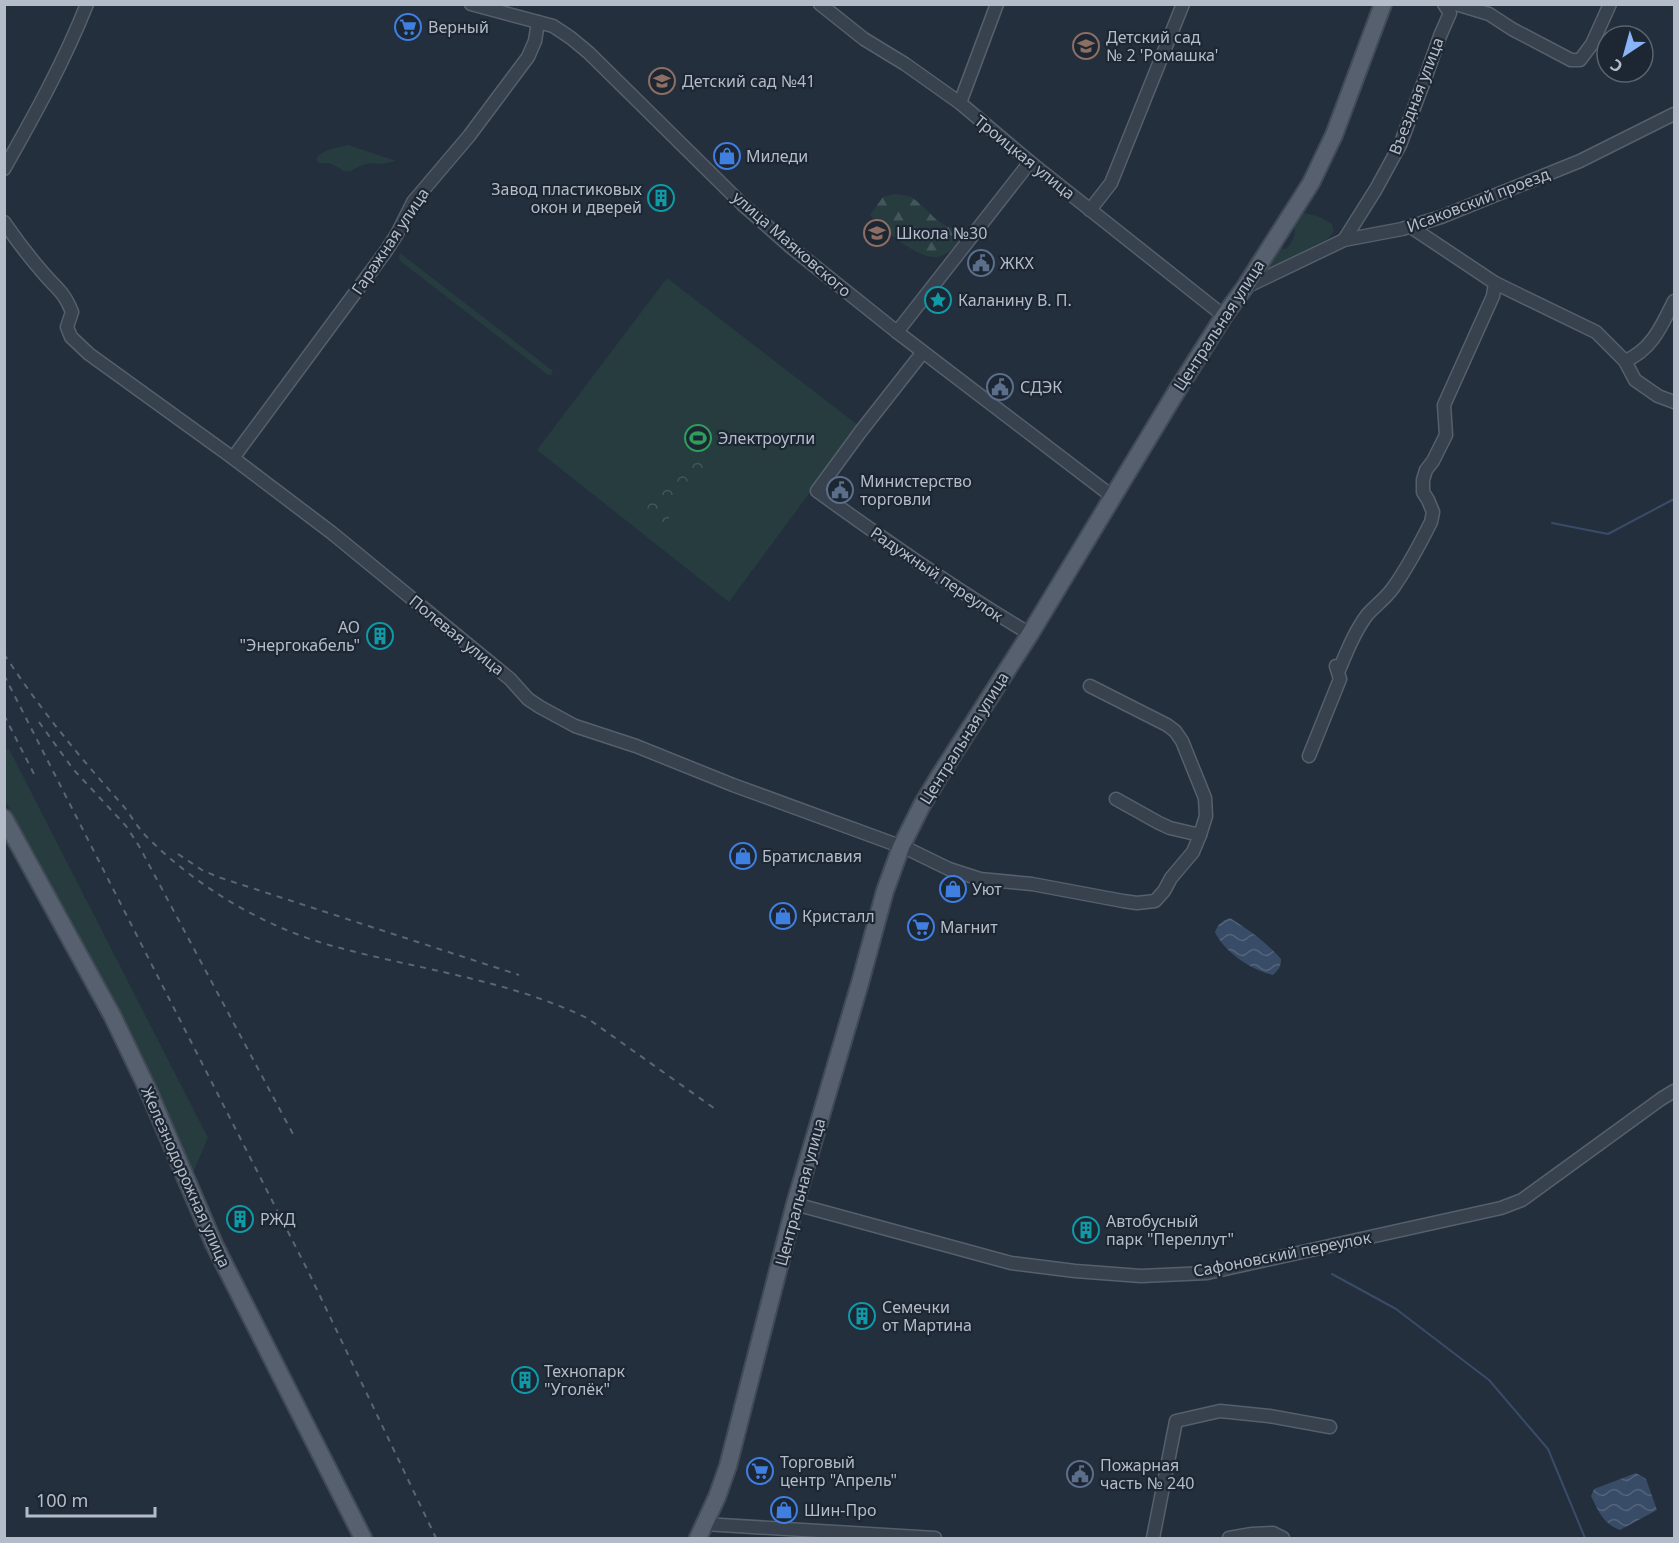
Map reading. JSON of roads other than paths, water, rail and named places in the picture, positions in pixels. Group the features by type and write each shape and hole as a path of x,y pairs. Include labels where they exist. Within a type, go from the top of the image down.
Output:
{"main road":[{"name":"Центральная улица","path":"701,1531 728,1466 795,1204 885,891 901,847 940,775 1030,634 1224,316 1302,197 1324,158 1383,4"},
{"name":"Железнодорожная улица","path":"4,818 113,1017 148,1090 216,1248 363,1539"}],"street":[{"path":"4,169 39,107 76,32 87,4"},
{"name":"улица Маяковского","path":"471,4 490,6 538,22 563,32 579,44 772,230 897,333 1113,497"},
{"name":"Троицкая улица","path":"820,4 864,39 905,64 960,104 1224,316"},
{"path":"960,104 997,4"},
{"path":"1090,210 1111,183 1183,4"},
{"path":"1450,7 1489,14 1570,60 1580,60 1592,44 1610,4"},
{"name":"Въездная улица","path":"1344,240 1376,189 1402,139 1450,7"},
{"name":"Гаражная улица","path":"233,458 386,251 414,202 469,136 528,57 535,41 538,22"},
{"name":"Исаковский проезд","path":"1245,287 1344,240 1411,227 1442,217 1580,161 1674,114"},
{"path":"897,333 1030,162"},
{"name":"Полевая улица","path":"4,222 45,276 66,297 72,312 67,327 71,338 89,354 333,533 510,679 528,699 576,726 636,746 733,785 901,847 949,869 980,879 1032,884 1137,903 1155,902 1193,852 1200,835"},
{"path":"1411,227 1495,283 1596,332 1625,361 1635,380 1658,396 1674,402"},
{"path":"1309,756 1340,679 1336,666 1339,670 1360,626 1368,614 1394,587 1431,522 1433,512 1423,492 1423,480 1426,470 1446,435 1444,405 1493,296 1495,283"},
{"path":"1625,361 1635,357 1653,339 1674,301"},
{"name":"Радужный переулок","path":"923,352 817,491 889,543 1030,634"},
{"path":"1090,686 1175,731 1182,741 1205,798 1206,816 1200,835 1170,828 1116,799"},
{"name":"Сафоновский переулок","path":"795,1204 1011,1263 1141,1276 1207,1273 1501,1208 1522,1200 1674,1091"},
{"path":"1153,1539 1176,1421 1220,1411 1269,1416 1330,1427"},
{"path":"701,1531 935,1539"},
{"path":"1229,1539 1252,1534 1273,1533 1283,1539"}],"water":[{"path":"1230,918 1270,947 1281,959 1279,968 1273,975 1256,969 1239,959 1219,939 1215,932 1216,929"},
{"path":"1636,1473 1646,1479 1657,1510 1620,1530 1605,1520 1591,1496 1594,1489"}],"waterway":[{"path":"1552,523 1608,534 1674,499"},
{"path":"1332,1274 1396,1309 1489,1380 1548,1449 1585,1538"}],"railway":[{"path":"4,654 52,721 143,833 169,858 211,889 256,916 304,937 492,984 587,1018 718,1111"},
{"path":"4,675 308,1271 436,1538"},
{"path":"4,715 34,774"},
{"path":"39,722 73,769 126,826 139,846 294,1136"},
{"path":"178,854 202,870 218,877 519,975"}],"place":[{"name":"Верный","path":"408,27"},
{"name":"Детский сад № 2 'Ромашка'","path":"1086,46"},
{"name":"Детский сад №41","path":"662,81"},
{"name":"Миледи","path":"727,156"},
{"name":"Завод пластиковых окон и дверей","path":"661,198"},
{"name":"Школа №30","path":"877,233"},
{"name":"ЖКХ","path":"981,263"},
{"name":"Каланину В. П.","path":"938,300"},
{"name":"СДЭК","path":"1000,387"},
{"name":"Электроугли","path":"698,438"},
{"name":"Министерство торговли","path":"840,490"},
{"name":"АО \"Энергокабель\"","path":"380,636"},
{"name":"Братиславия","path":"743,856"},
{"name":"Уют","path":"953,889"},
{"name":"Кристалл","path":"783,916"},
{"name":"Магнит","path":"921,927"},
{"name":"РЖД","path":"240,1219"},
{"name":"Автобусный парк \"Переллут\"","path":"1086,1230"},
{"name":"Семечки от Мартина","path":"862,1316"},
{"name":"Технопарк \"Уголёк\"","path":"525,1380"},
{"name":"Торговый центр \"Апрель\"","path":"760,1471"},
{"name":"Пожарная часть № 240","path":"1080,1474"},
{"name":"Шин-Про","path":"784,1510"}]}
